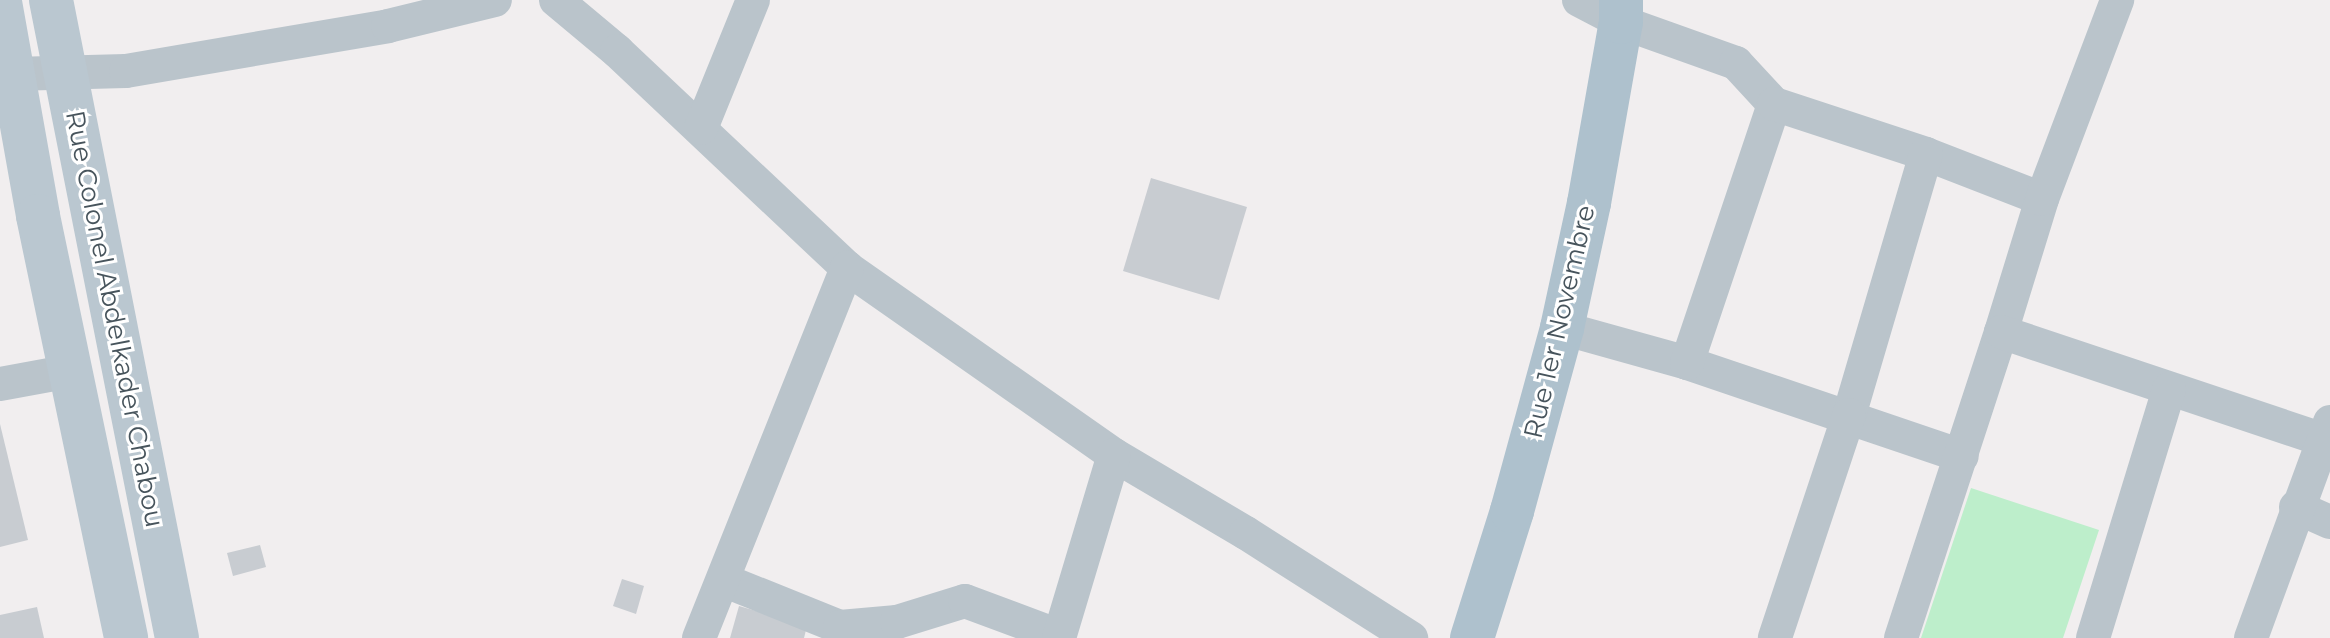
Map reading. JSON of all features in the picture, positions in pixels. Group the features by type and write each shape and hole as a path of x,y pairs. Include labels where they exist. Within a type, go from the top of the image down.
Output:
{"main road":[{"name":"Rue Colonel Abdelkader Chabou","path":"51,0 177,638"},
{"name":"Rue Colonel Abdelkader Chabou","path":"0,2 126,638"},
{"name":"Rue 1er Novembre","path":"1472,638 1512,511 1562,328 1621,11"}],"street":[{"path":"13,74 126,71 388,26 495,0"},
{"path":"556,0 701,128 847,268 1114,455 1246,533 1411,638"},
{"path":"701,128 753,0"},
{"path":"1579,0 1621,11 1736,63 1774,104 1926,154 2042,199"},
{"path":"1901,638 1962,456 2042,199 2117,0"},
{"path":"1687,363 1774,104"},
{"path":"1775,638 1849,415 1926,154"},
{"path":"699,638 847,268"},
{"path":"1562,328 1687,363 1849,415 1962,456"},
{"path":"2001,332 2169,389 2327,431 2296,507 2251,638"},
{"path":"0,384 71,371"},
{"path":"2093,638 2169,389"},
{"path":"723,580 840,627 897,622 965,601 1059,637 1114,455"},
{"path":"2296,507 2330,522"}],"green space":[{"path":"1971,488 2099,530 2063,638 1921,638"}],"building":[{"path":"1151,178 1247,207 1219,300 1123,271"},
{"path":"0,424 28,540 0,547"},
{"path":"260,545 266,567 233,576 227,553"},
{"path":"622,579 644,586 636,614 613,606"},
{"path":"739,606 807,626 804,638 730,638"},
{"path":"37,607 44,638 0,638 0,615"}]}
